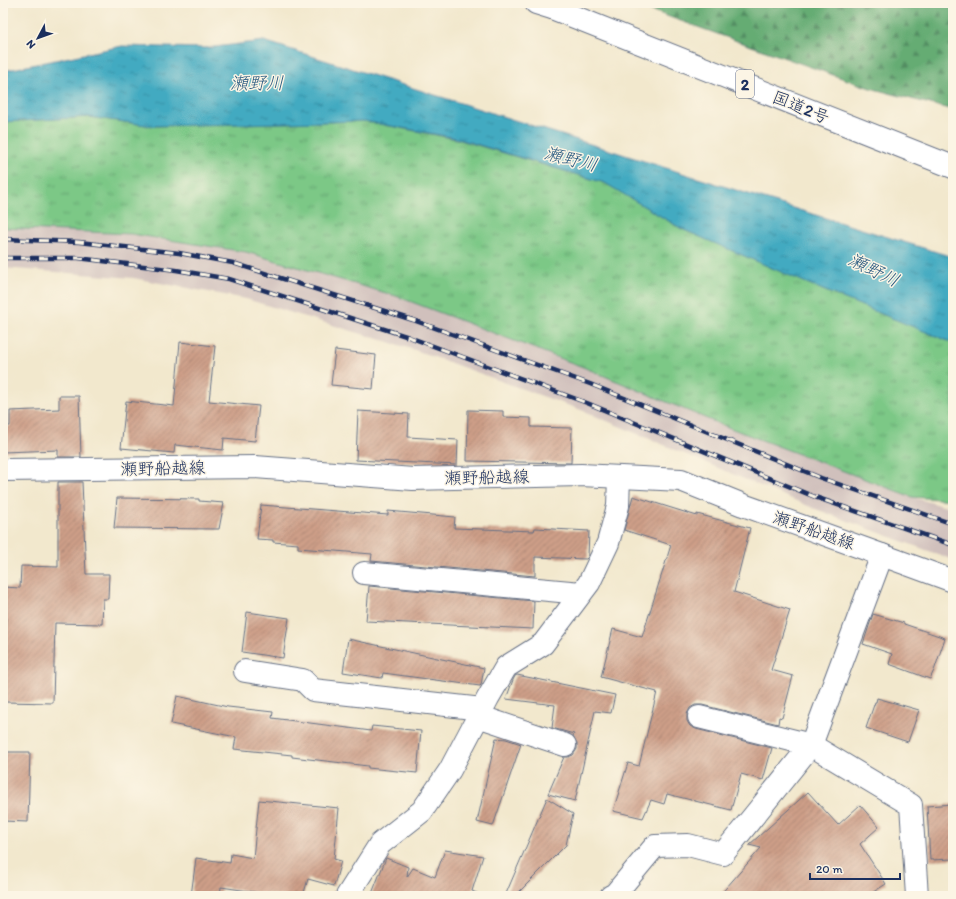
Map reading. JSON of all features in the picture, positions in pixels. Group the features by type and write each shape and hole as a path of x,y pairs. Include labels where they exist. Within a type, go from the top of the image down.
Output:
{"main road":[{"name":"国道2号","path":"536,3 552,8 953,167"},
{"name":"瀬野船越線","path":"3,470 255,467 413,478 581,475 681,480 743,505 953,581"},
{"path":"347,896 380,844 422,811 450,770 506,667 543,644 589,582 608,543 618,506 619,477"},
{"path":"611,896 615,894 656,846 688,845 723,854 812,745 882,555"},
{"path":"364,573 581,593"},
{"path":"245,671 303,680 313,690 480,713 565,745"},
{"path":"699,717 812,745 911,804 918,896"}],"shaded area":[{"path":"3,228 131,234 246,252 396,296 583,367 717,423 912,497 953,509 953,560 813,508 581,410 415,350 246,299 133,278 3,268"}],"green space":[{"path":"630,3 953,3 953,110 870,88"},
{"path":"89,117 153,126 364,121 456,139 605,183 682,229 823,290 953,343 953,500 912,497 717,423 583,367 396,296 246,252 131,234 3,228 3,122"}],"water":[{"name":"瀬野川","path":"264,41 953,257 953,343 823,290 682,229 605,183 456,138 364,121 153,126 89,117 3,122 3,71 122,46 206,48"}],"building":[{"path":"180,342 215,346 209,401 259,406 255,441 224,438 223,450 175,445 174,453 121,448 126,401 174,406"},
{"path":"335,350 376,355 373,389 331,385"},
{"path":"59,396 79,396 81,457 58,457 58,450 3,452 3,426 10,426 10,411 59,409"},
{"path":"468,410 503,411 503,417 531,418 531,427 572,428 571,463 467,461"},
{"path":"358,411 409,414 408,437 458,440 457,465 356,460"},
{"path":"58,482 82,482 86,574 109,574 108,599 103,599 102,624 55,623 53,703 4,702 6,614 3,614 3,587 20,588 21,566 58,567"},
{"path":"633,496 697,516 697,514 750,528 734,592 790,610 771,670 793,676 782,718 779,717 778,724 702,705 695,705 690,708 687,714 687,721 690,726 696,729 772,748 763,780 741,774 731,810 667,794 664,804 651,800 643,818 613,811 628,763 639,766 657,692 601,677 613,629 642,637 671,545 624,530"},
{"path":"117,498 199,499 199,501 224,503 219,529 114,528"},
{"path":"261,505 388,515 388,511 455,517 454,528 534,531 535,528 589,531 588,557 586,559 535,557 535,576 371,561 372,554 298,548 298,544 257,539"},
{"path":"369,586 534,601 533,629 366,621"},
{"path":"247,612 289,618 283,658 242,652"},
{"path":"873,614 904,623 945,638 930,679 889,664 892,654 863,644"},
{"path":"348,639 484,668 481,685 383,673 382,678 343,672"},
{"path":"517,675 615,695 611,713 595,711 575,801 548,794 564,757 573,755 577,749 577,743 573,736 574,734 552,728 555,705 506,699 513,680"},
{"path":"177,696 228,707 273,712 272,718 371,731 372,726 421,731 417,773 368,768 368,766 292,757 292,755 234,749 236,737 171,724"},
{"path":"877,698 919,710 908,742 866,728"},
{"path":"496,738 506,739 521,744 493,826 477,822"},
{"path":"3,752 30,752 28,822 3,821"},
{"path":"808,792 838,825 860,805 879,827 860,844 886,884 867,896 719,896 761,848 749,845"},
{"path":"547,798 573,814 566,845 515,896 505,896"},
{"path":"259,800 339,808 334,859 341,861 334,886 308,879 303,896 282,896 221,887 220,896 191,896 196,858 230,863 231,854 253,858"},
{"path":"953,804 953,859 930,860 927,806"},
{"path":"445,850 483,856 472,891 479,894 479,896 371,896 386,858 408,867 407,877 413,868 435,877"}],"railway":[{"path":"3,239 79,242 179,253 233,263 413,320 590,384 821,478 953,524"},
{"path":"3,258 78,258 176,270 229,279 409,337 587,403 815,497 953,545"}]}
